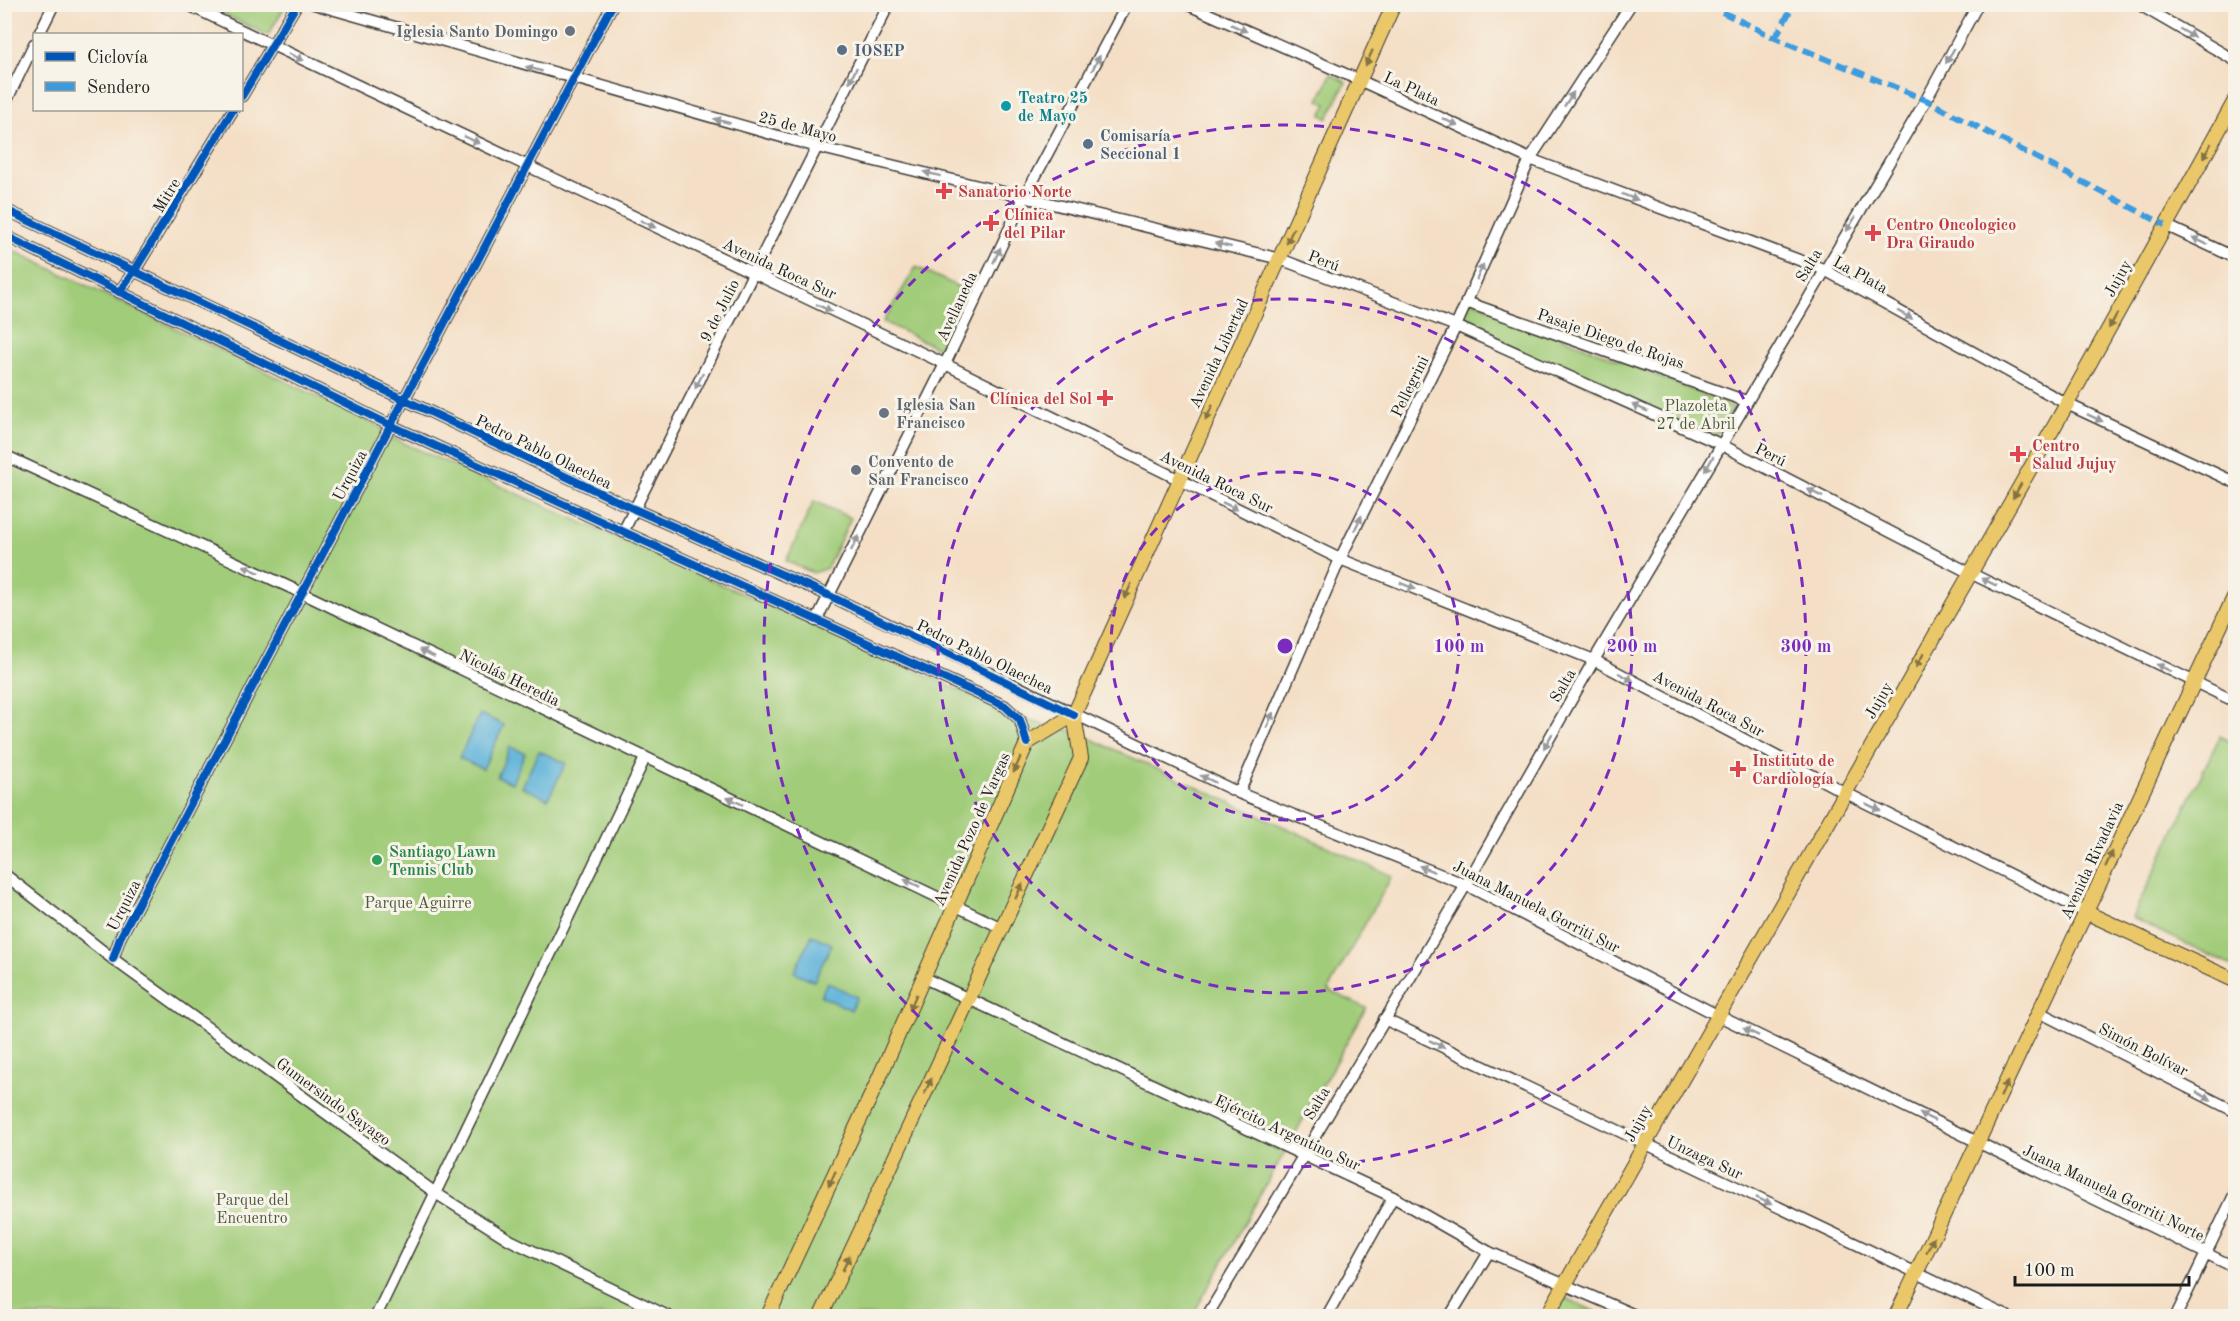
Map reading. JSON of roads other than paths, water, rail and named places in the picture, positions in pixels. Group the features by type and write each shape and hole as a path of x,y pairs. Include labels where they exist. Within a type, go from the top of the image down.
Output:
{"main road":[{"name":"Avenida Libertad","path":"1074,715 1394,4"},
{"name":"Jujuy","path":"1547,1317 2067,404 2235,99"},
{"name":"Avenida Rivadavia","path":"1896,1317 1979,1143 2191,682 2235,593"},
{"name":"Avenida Pozo de Vargas","path":"768,1317 924,978 1027,743 1074,715"},
{"path":"821,1317 1081,758 1074,715"},
{"name":"Avenida Roca Sur","path":"2085,912 2235,981"}],"street":[{"path":"40,33 54,4"},
{"name":"Avenida Roca Sur","path":"186,4 945,364 1340,559 1593,660 1844,792 2085,912"},
{"path":"243,94 297,4"},
{"name":"25 de Mayo","path":"314,4 574,80 817,147 1280,259"},
{"name":"Urquiza","path":"113,959 120,938 613,4"},
{"name":"9 de Julio","path":"623,532 889,4"},
{"name":"Avellaneda","path":"816,621 945,364 1025,196 1127,4"},
{"name":"La Plata","path":"1186,4 1530,159 1823,269 2067,404 2235,483"},
{"name":"Pellegrini","path":"1239,793 1340,559 1456,326 1530,159 1632,4"},
{"name":"Salta","path":"1208,1316 1302,1155 1466,885 1593,660 1823,269 1926,100 1978,4"},
{"path":"2138,4 2235,61"},
{"path":"4,106 33,46"},
{"name":"Mitre","path":"119,292 135,270 232,111"},
{"name":"Pedro Pablo Olaechea","path":"4,209 634,509 828,595 1074,715"},
{"path":"2165,225 2235,258"},
{"path":"4,235 390,425 1005,706 1020,720 1027,743"},
{"name":"Perú","path":"1280,259 1456,326 1720,444 1970,573 2235,702"},
{"name":"Pasaje Diego de Rojas","path":"1466,302 1746,401"},
{"name":"Nicolás Heredia","path":"4,455 302,593 1002,928"},
{"name":"Juana Manuela Gorriti Sur","path":"1074,715 1239,793 1466,885 1717,1015 1979,1143"},
{"path":"376,1317 645,758"},
{"name":"Gumersindo Sayago","path":"4,874 113,959 437,1194 510,1240 668,1317"},
{"name":"Ejército Argentino Sur","path":"924,978 1393,1197 1489,1252 1637,1317"},
{"name":"Simón Bolívar","path":"2039,1012 2235,1112"},
{"name":"Unzaga Sur","path":"1384,1019 2007,1317"},
{"name":"Juana Manuela Gorriti Norte","path":"1979,1143 2235,1268"},
{"path":"2176,1317 2235,1191"},
{"path":"1327,1317 1393,1197"},
{"path":"1450,1317 1489,1252"}],"water":[{"path":"480,714 504,725 483,769 459,758"},
{"path":"510,747 525,753 512,783 497,777"},
{"path":"539,751 566,763 548,799 522,787"},
{"path":"812,935 832,944 814,981 794,972"},
{"path":"827,982 857,997 851,1010 821,996"}],"place":[{"name":"Iglesia Santo Domingo","path":"570,31"},
{"name":"IOSEP","path":"842,50"},
{"name":"Teatro 25 de Mayo","path":"1006,106"},
{"name":"Comisaría Seccional 1","path":"1088,144"},
{"name":"Sanatorio Norte","path":"944,191"},
{"name":"Clínica del Pilar","path":"991,223"},
{"name":"Centro Oncologico Dra Giraudo","path":"1873,233"},
{"name":"Clínica del Sol","path":"1105,398"},
{"name":"Iglesia San Francisco","path":"884,413"},
{"name":"Centro Salud Jujuy","path":"2018,454"},
{"name":"Convento de San Francisco","path":"856,470"},
{"name":"Instituto de Cardiología","path":"1738,769"},
{"name":"Santiago Lawn Tennis Club","path":"377,860"}],"park label":[{"name":"Plazoleta 27 de Abril","path":"1696,414"},
{"name":"Parque Aguirre","path":"418,902"},
{"name":"Parque del Encuentro","path":"252,1208"}]}
